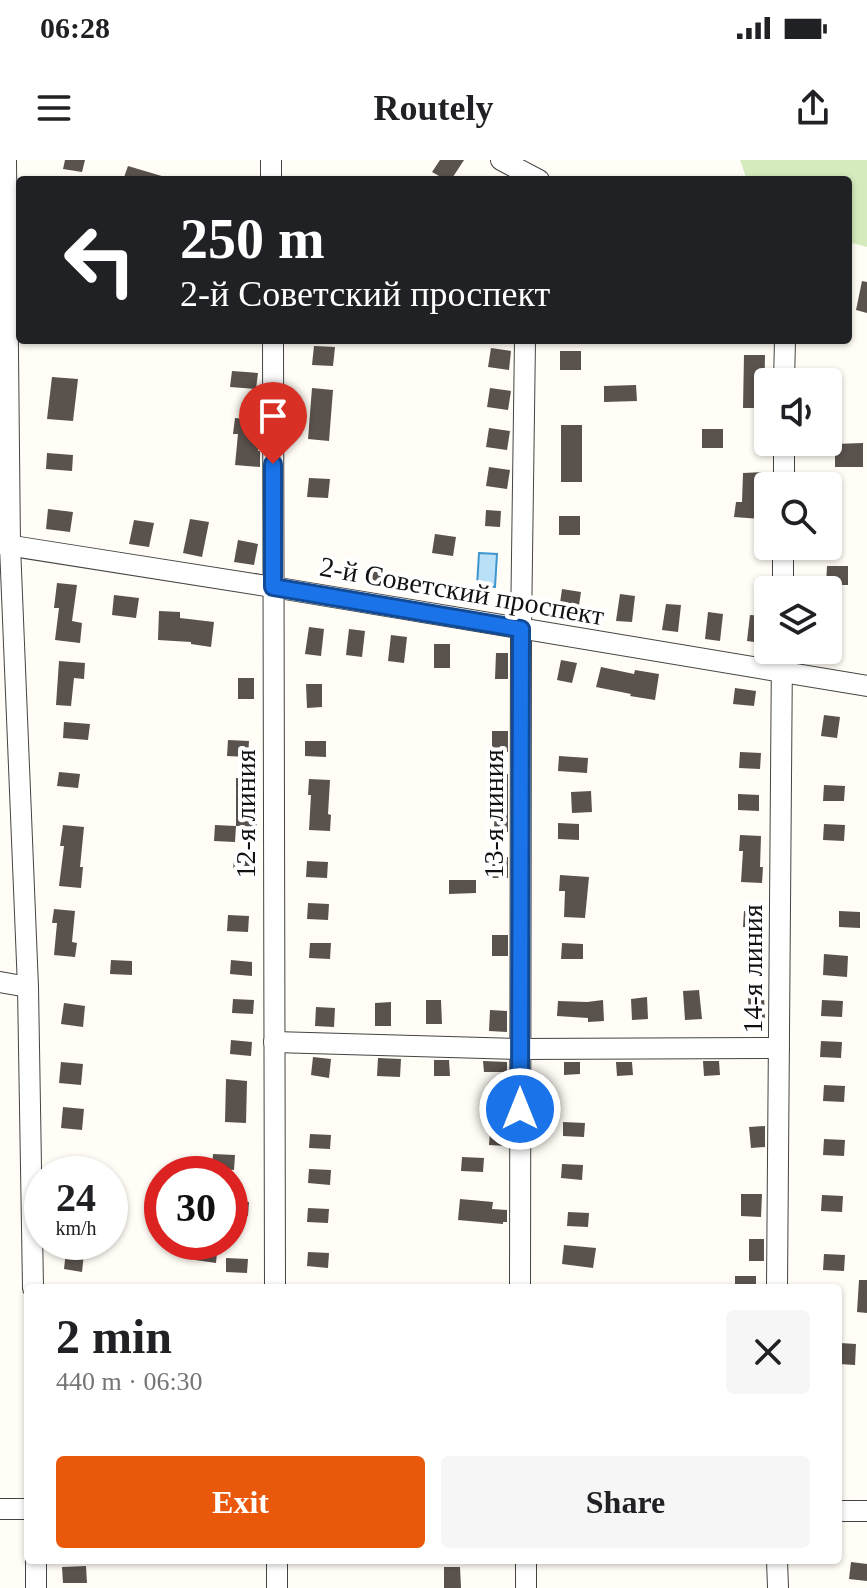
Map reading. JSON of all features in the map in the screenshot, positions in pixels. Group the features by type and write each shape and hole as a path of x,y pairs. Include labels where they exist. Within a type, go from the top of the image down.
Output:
{"street":[{"path":"501,160 530,176"},
{"path":"4,168 5,545 28,987 33,1284"},
{"name":"12-я линия","path":"273,344 275,1284"},
{"name":"13-я линия","path":"520,1284 521,629 525,344"},
{"path":"784,368 785,344"},
{"name":"2-й Советский проспект","path":"5,545 867,686"},
{"name":"14-я линия","path":"777,1284 782,664"},
{"path":"0,982 28,987"},
{"path":"274,1042 521,1049 779,1048"},
{"path":"0,1509 24,1509"},
{"path":"842,1511 867,1511"},
{"path":"36,1564 36,1588"},
{"path":"277,1564 277,1588"},
{"path":"526,1564 526,1588"},
{"path":"777,1564 778,1588"}],"green space":[{"path":"740,160 867,160 867,247 852,243 852,176 746,176"}],"water":[{"path":"479,553 497,554 495,587 477,586"}],"building":[{"path":"65,160 85,160 82,172 63,169"},
{"path":"440,160 464,160 454,176 439,176 432,172"},
{"path":"128,166 162,176 124,176"},
{"path":"862,281 867,282 867,313 856,310"},
{"path":"314,346 335,347 333,366 312,365"},
{"path":"491,348 511,351 509,370 488,367"},
{"path":"560,351 581,351 581,370 560,370"},
{"path":"744,355 765,355 765,368 754,368 754,408 743,408"},
{"path":"232,371 258,373 256,389 230,387"},
{"path":"52,377 78,379 73,421 47,419"},
{"path":"636,385 637,401 604,402 604,386"},
{"path":"312,388 333,390 329,441 308,439"},
{"path":"490,388 511,391 508,410 487,407"},
{"path":"235,418 260,420 260,467 235,465 238,434 233,434"},
{"path":"561,425 582,425 582,482 561,482"},
{"path":"489,428 510,431 507,450 486,447"},
{"path":"702,429 723,429 723,448 702,448"},
{"path":"863,443 863,467 835,467 835,456 842,456 842,444"},
{"path":"47,453 73,455 72,471 46,469"},
{"path":"489,467 510,470 507,489 486,486"},
{"path":"754,472 754,518 734,517 736,502 742,502 743,473"},
{"path":"309,478 330,479 328,498 307,497"},
{"path":"48,509 73,512 70,532 46,529"},
{"path":"486,510 501,511 500,527 485,526"},
{"path":"559,516 580,516 580,535 559,535"},
{"path":"190,519 209,522 202,557 183,553"},
{"path":"134,520 154,523 149,547 129,544"},
{"path":"435,534 456,537 453,556 432,553"},
{"path":"238,540 258,544 254,565 234,562"},
{"path":"827,566 848,566 848,585 842,585 842,576 826,576"},
{"path":"373,567 387,571 383,588 369,584"},
{"path":"57,583 77,585 72,621 82,623 80,643 55,640 59,608 54,608"},
{"path":"562,589 581,592 578,612 559,610"},
{"path":"620,594 635,596 632,622 616,621"},
{"path":"114,595 139,598 136,618 112,615"},
{"path":"666,604 681,605 678,632 662,630"},
{"path":"159,611 180,612 180,618 214,622 211,647 158,640"},
{"path":"708,612 723,614 720,641 705,639"},
{"path":"750,615 754,615 754,642 747,641"},
{"path":"309,627 324,629 321,656 305,654"},
{"path":"349,629 365,631 362,657 346,655"},
{"path":"391,635 407,637 404,663 388,661"},
{"path":"434,644 450,644 450,668 434,668"},
{"path":"496,653 508,653 508,679 495,679"},
{"path":"561,660 577,663 572,683 557,680"},
{"path":"59,661 85,663 84,679 74,678 71,706 56,705"},
{"path":"601,667 634,674 635,670 659,674 655,700 596,687"},
{"path":"238,678 254,678 254,699 238,699"},
{"path":"306,684 322,684 322,707 307,708"},
{"path":"735,688 756,691 754,706 733,704"},
{"path":"824,715 840,717 837,738 821,736"},
{"path":"64,722 90,724 88,740 63,738"},
{"path":"492,731 508,731 508,752 492,752"},
{"path":"228,740 249,741 248,757 227,756"},
{"path":"305,741 326,741 326,757 305,756"},
{"path":"740,752 761,753 760,769 739,768"},
{"path":"559,756 588,758 587,773 558,771"},
{"path":"59,772 80,774 78,788 57,786"},
{"path":"493,774 508,774 508,832 494,832"},
{"path":"236,778 257,779 257,827 236,826"},
{"path":"309,779 330,780 330,831 309,830"},
{"path":"824,785 845,786 844,801 823,801"},
{"path":"591,791 592,812 572,813 571,792"},
{"path":"738,794 759,795 759,811 738,810"},
{"path":"558,823 579,824 579,840 558,839"},
{"path":"824,824 845,825 844,841 823,840"},
{"path":"63,825 84,827 81,888 59,886"},
{"path":"215,825 236,826 235,842 214,841"},
{"path":"740,835 761,836 762,883 741,882 743,851 739,851"},
{"path":"234,856 255,857 254,873 233,872"},
{"path":"492,857 508,857 508,878 492,878"},
{"path":"307,861 328,862 327,878 306,877"},
{"path":"560,875 589,877 585,918 564,917 565,891 559,891"},
{"path":"449,880 476,880 476,893 449,894"},
{"path":"308,903 329,904 328,920 307,919"},
{"path":"54,909 75,911 72,942 77,943 75,957 54,955 57,923 52,923"},
{"path":"744,911 765,912 764,928 743,927"},
{"path":"839,911 860,912 860,928 839,927"},
{"path":"228,915 249,916 248,932 227,931"},
{"path":"492,935 508,935 508,956 492,956"},
{"path":"310,943 331,943 330,959 309,958"},
{"path":"562,943 583,944 583,959 561,959"},
{"path":"745,951 766,952 766,968 745,967"},
{"path":"824,954 848,956 847,977 823,975"},
{"path":"111,960 132,961 132,975 110,974"},
{"path":"231,960 252,962 252,976 230,974"},
{"path":"699,990 702,1019 685,1020 683,991"},
{"path":"647,997 648,1019 632,1020 631,999"},
{"path":"764,997 765,1018 749,1019 748,998"},
{"path":"233,999 254,1000 253,1014 232,1013"},
{"path":"426,1000 441,1000 442,1024 426,1024"},
{"path":"603,1000 604,1021 588,1022 588,1018 557,1016 558,1001"},
{"path":"822,1000 843,1001 842,1017 821,1016"},
{"path":"391,1002 391,1026 375,1026 375,1003"},
{"path":"64,1003 85,1006 83,1027 61,1024"},
{"path":"316,1007 335,1008 334,1027 315,1026"},
{"path":"490,1010 507,1011 507,1032 489,1031"},
{"path":"231,1040 252,1042 251,1056 230,1054"},
{"path":"821,1041 842,1042 841,1058 820,1057"},
{"path":"313,1057 331,1059 329,1078 311,1075"},
{"path":"378,1058 401,1059 400,1077 377,1076"},
{"path":"434,1060 449,1060 450,1076 434,1076"},
{"path":"483,1061 507,1062 507,1072 484,1072"},
{"path":"703,1061 719,1061 720,1075 704,1076"},
{"path":"61,1062 83,1064 81,1085 59,1083"},
{"path":"564,1062 580,1062 580,1074 564,1075"},
{"path":"616,1062 632,1062 633,1075 617,1076"},
{"path":"226,1079 247,1081 246,1123 225,1122"},
{"path":"824,1085 845,1086 844,1102 823,1101"},
{"path":"63,1107 84,1109 82,1130 61,1128"},
{"path":"563,1122 585,1123 584,1137 563,1136"},
{"path":"765,1126 765,1147 751,1148 749,1127"},
{"path":"490,1131 507,1132 507,1146 489,1145"},
{"path":"310,1134 331,1135 330,1149 309,1148"},
{"path":"824,1139 845,1140 844,1156 823,1155"},
{"path":"462,1157 484,1158 483,1172 461,1171"},
{"path":"562,1164 583,1165 582,1180 561,1178"},
{"path":"309,1169 331,1170 330,1185 308,1183"},
{"path":"741,1194 762,1194 761,1217 741,1216"},
{"path":"822,1195 843,1196 842,1212 821,1211"},
{"path":"460,1199 493,1202 492,1209 507,1210 507,1222 458,1220"},
{"path":"308,1208 329,1209 328,1223 307,1222"},
{"path":"568,1212 589,1213 588,1227 567,1226"},
{"path":"749,1239 764,1239 764,1261 749,1261"},
{"path":"564,1245 596,1248 593,1268 562,1264"},
{"path":"308,1252 329,1253 328,1268 307,1266"},
{"path":"824,1254 845,1255 844,1271 823,1270"},
{"path":"65,1260 83,1260 82,1272 64,1269"},
{"path":"226,1260 248,1260 247,1273 226,1272"},
{"path":"735,1276 756,1276 756,1284 735,1284"},
{"path":"859,1280 867,1280 867,1313 857,1312"},
{"path":"842,1343 856,1344 855,1365 842,1364"},
{"path":"851,1562 867,1564 867,1581 849,1579"},
{"path":"86,1566 87,1583 63,1583 62,1567"},
{"path":"444,1567 460,1567 461,1588 444,1588"}],"route":[{"path":"273,464 273,587 521,629 520,1109"}]}
